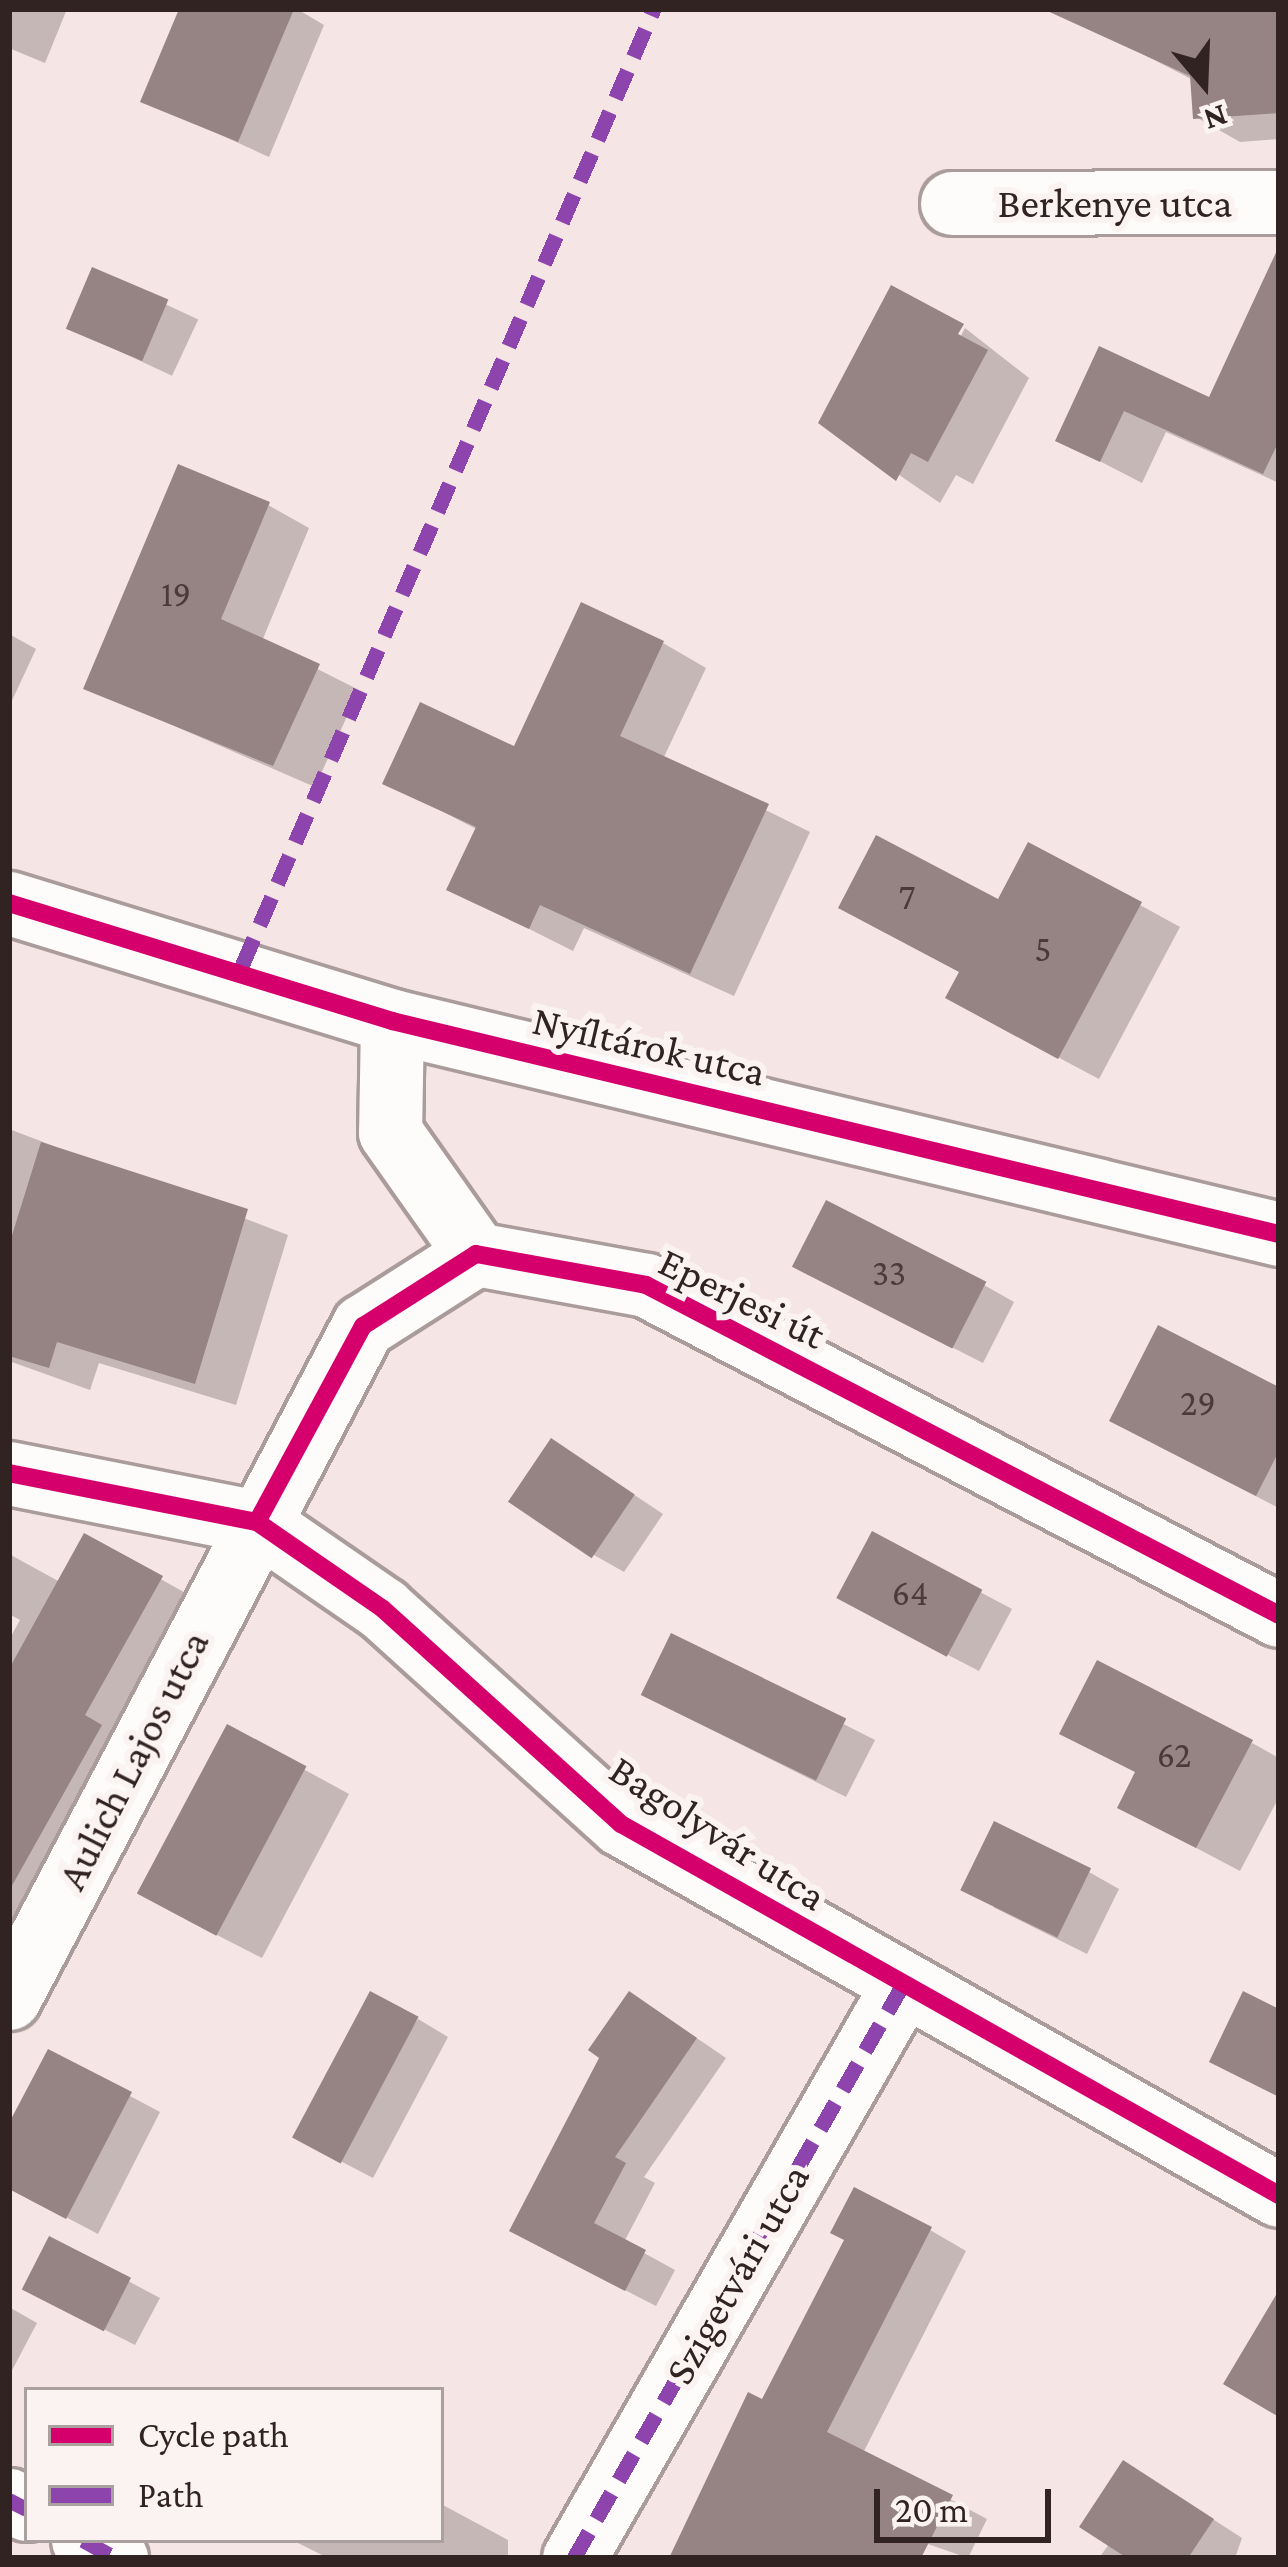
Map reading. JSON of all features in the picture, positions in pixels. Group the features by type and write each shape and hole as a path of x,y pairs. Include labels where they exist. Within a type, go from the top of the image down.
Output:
{"street":[{"name":"Berkenye utca","path":"952,203 1279,202"},
{"name":"Nyíltárok utca","path":"9,903 392,1021 1279,1234"},
{"path":"256,1522 364,1326 476,1254 390,1132 392,1021"},
{"name":"Eperjesi út","path":"476,1254 646,1285 1279,1615"},
{"name":"Bagolyvár utca","path":"9,1473 256,1522 383,1609 621,1824 900,1990 1279,2194"},
{"name":"Aulich Lajos utca","path":"9,1998 256,1522"},
{"name":"Szigetvári utca","path":"574,2558 900,1990"},
{"path":"88,2543 116,2558"}],"building":[{"path":"179,9 294,9 238,142 140,102"},
{"path":"1043,9 1279,9 1279,113 1193,119 1190,76"},
{"path":"1279,246 1279,441 1263,474 1124,411 1100,462 1055,441 1099,346 1209,397"},
{"path":"92,267 168,299 142,361 66,329"},
{"path":"891,285 964,324 958,334 988,350 928,462 911,453 896,481 818,423"},
{"path":"178,464 270,502 221,619 320,664 273,766 83,689"},
{"path":"581,602 664,641 620,736 769,804 690,974 540,905 529,929 446,890 476,827 382,784 420,702 514,746"},
{"path":"876,835 998,899 1028,842 1142,902 1058,1059 945,998 959,972 838,908"},
{"path":"41,1142 248,1209 195,1384 57,1342 49,1368 9,1356 9,1245"},
{"path":"826,1200 986,1282 952,1349 792,1267"},
{"path":"1158,1325 1279,1387 1279,1451 1256,1496 1109,1421"},
{"path":"551,1438 635,1494 592,1558 508,1502"},
{"path":"872,1531 982,1590 947,1657 836,1598"},
{"path":"84,1533 163,1576 85,1715 102,1725 9,1891 9,1669"},
{"path":"671,1633 846,1718 816,1780 641,1695"},
{"path":"1097,1660 1253,1740 1196,1848 1117,1808 1135,1772 1059,1734"},
{"path":"227,1724 306,1766 216,1936 137,1894"},
{"path":"994,1821 1091,1868 1057,1938 960,1890"},
{"path":"370,1991 419,2017 341,2163 292,2138"},
{"path":"629,1991 697,2038 615,2157 626,2163 594,2223 646,2250 625,2291 509,2231 599,2058 588,2050"},
{"path":"1243,1991 1279,2009 1279,2097 1209,2062"},
{"path":"48,2049 132,2092 66,2219 9,2189 9,2123"},
{"path":"854,2187 932,2227 827,2432 953,2495 921,2558 669,2558 748,2392 762,2399 844,2240 830,2233"},
{"path":"49,2236 131,2278 104,2331 22,2289"},
{"path":"1279,2290 1279,2417 1223,2384"},
{"path":"1123,2460 1214,2519 1188,2558 1127,2558 1079,2527"}],"marked path":[{"path":"242,966 654,9"},
{"path":"574,2558 900,1990"},
{"path":"9,2500 24,2508"},
{"path":"88,2543 116,2558"}],"cycle path":[{"path":"9,903 392,1021 1279,1234"},
{"path":"257,1522 363,1326 476,1254 646,1285 1279,1615"},
{"path":"9,1473 257,1522 383,1609 621,1824 1279,2195"}]}
